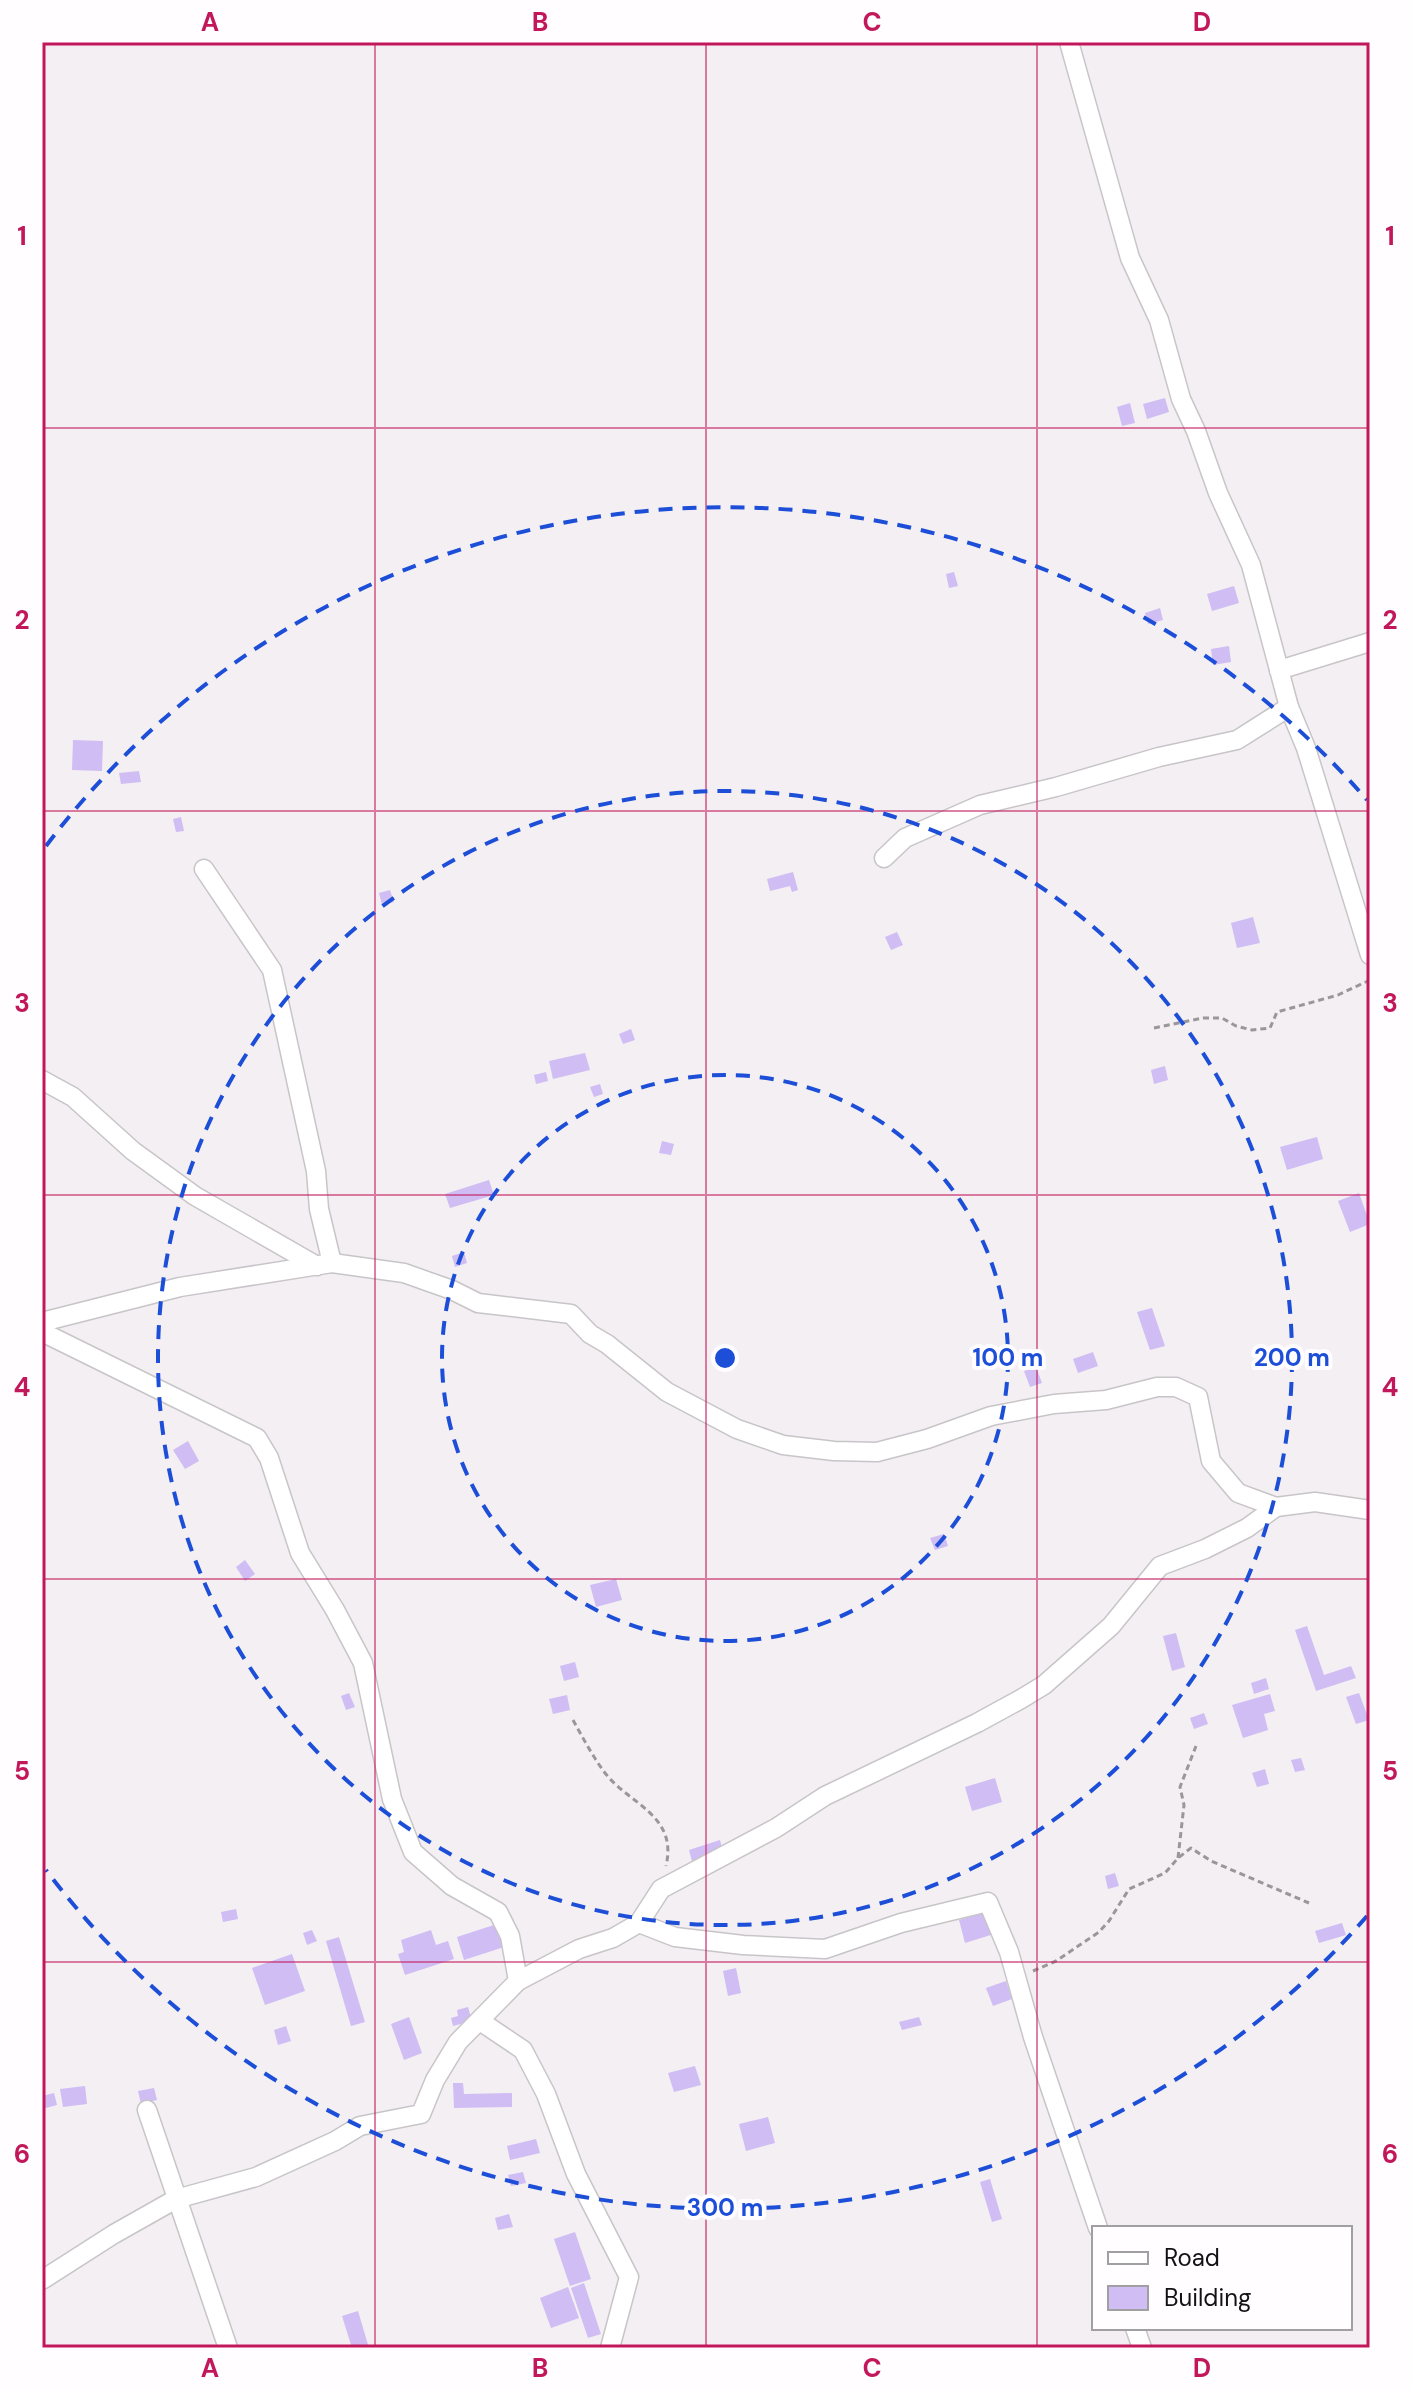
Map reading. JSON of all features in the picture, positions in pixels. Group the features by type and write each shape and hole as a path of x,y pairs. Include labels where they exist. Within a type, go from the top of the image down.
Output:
{"street":[{"path":"1069,42 1130,258 1159,320 1181,399 1218,493 1251,565 1289,707 1306,748 1370,955"},
{"path":"1279,670 1370,642"},
{"path":"884,858 905,838 980,805 1159,757 1237,740 1289,707"},
{"path":"204,869 272,970 316,1171 324,1264"},
{"path":"42,1080 73,1097 133,1151 195,1196 324,1264"},
{"path":"42,1322 180,1287 324,1264 404,1273 478,1303 571,1314 590,1334 667,1392 737,1429 783,1445 877,1452 927,1439 991,1416 1054,1404 1106,1400 1157,1387 1176,1387 1198,1397 1211,1461 1238,1493 1276,1507 1315,1502 1370,1510"},
{"path":"42,1332 257,1438 269,1458 300,1553 363,1663 392,1799 413,1852 452,1886 498,1912 510,1936 518,1981"},
{"path":"42,2280 176,2199 256,2177 335,2141 360,2126 421,2114 435,2080 458,2042 518,1981 579,1949 613,1938 639,1923 661,1889 776,1828 825,1796 977,1723 1044,1685 1111,1626 1160,1566 1205,1549 1247,1528 1276,1507"},
{"path":"639,1923 675,1937 743,1945 825,1949 901,1923 988,1902 1009,1952 1033,2037 1097,2226"},
{"path":"480,2021 523,2050 546,2094 576,2174 629,2277 610,2348"},
{"path":"147,2110 228,2348"}],"path":[{"path":"1154,1028 1203,1018 1222,1018 1252,1030 1270,1028 1277,1012 1338,995 1370,980"},
{"path":"573,1720 607,1776 647,1809 665,1831 668,1857 661,1889"},
{"path":"1178,1858 1184,1805 1180,1787 1196,1746"},
{"path":"1016,1978 1056,1961 1099,1932 1129,1889 1165,1873 1191,1848 1211,1861 1309,1903"}],"building":[{"path":"1165,398 1169,412 1147,419 1143,404"},
{"path":"1130,403 1135,423 1122,426 1117,407"},
{"path":"954,572 958,586 949,588 946,574"},
{"path":"1234,586 1239,603 1212,611 1207,594"},
{"path":"1160,608 1163,620 1148,624 1145,613"},
{"path":"1229,646 1231,662 1213,665 1211,649"},
{"path":"73,740 103,741 102,771 72,770"},
{"path":"139,771 141,782 121,784 119,773"},
{"path":"181,817 184,831 176,832 173,819"},
{"path":"793,872 798,890 792,892 790,886 770,891 767,879"},
{"path":"390,890 394,902 382,905 379,893"},
{"path":"1253,917 1260,943 1237,948 1231,923"},
{"path":"897,932 903,945 891,950 885,937"},
{"path":"631,1029 635,1040 623,1044 619,1034"},
{"path":"585,1053 590,1070 553,1079 549,1061"},
{"path":"1165,1066 1168,1080 1154,1084 1151,1070"},
{"path":"546,1072 548,1081 536,1084 534,1075"},
{"path":"600,1084 603,1094 594,1097 590,1087"},
{"path":"1317,1137 1323,1159 1287,1170 1280,1147"},
{"path":"662,1141 674,1144 671,1155 659,1153"},
{"path":"489,1180 494,1195 450,1208 445,1194"},
{"path":"1359,1193 1370,1224 1350,1232 1338,1201"},
{"path":"464,1252 467,1263 455,1267 452,1256"},
{"path":"1152,1308 1165,1346 1150,1350 1137,1312"},
{"path":"1093,1352 1098,1366 1078,1373 1073,1359"},
{"path":"1036,1367 1042,1383 1030,1387 1024,1371"},
{"path":"188,1441 199,1461 185,1469 173,1450"},
{"path":"944,1534 948,1546 935,1550 930,1538"},
{"path":"245,1560 255,1574 245,1581 236,1567"},
{"path":"616,1579 622,1600 596,1607 590,1585"},
{"path":"1307,1626 1324,1675 1351,1666 1356,1678 1316,1691 1295,1630"},
{"path":"1176,1633 1185,1667 1172,1671 1163,1636"},
{"path":"575,1662 579,1677 564,1681 560,1666"},
{"path":"1266,1678 1269,1689 1254,1694 1251,1683"},
{"path":"349,1693 355,1707 346,1710 341,1696"},
{"path":"1359,1693 1369,1720 1356,1724 1346,1697"},
{"path":"1270,1694 1275,1711 1264,1714 1268,1730 1243,1738 1232,1705"},
{"path":"567,1695 570,1710 553,1714 549,1699"},
{"path":"1204,1713 1208,1724 1194,1729 1190,1718"},
{"path":"1301,1758 1305,1770 1295,1772 1291,1760"},
{"path":"1265,1769 1269,1784 1257,1787 1252,1773"},
{"path":"995,1778 1002,1802 972,1811 965,1787"},
{"path":"720,1840 724,1856 693,1865 689,1850"},
{"path":"1115,1873 1119,1886 1108,1889 1105,1876"},
{"path":"236,1909 238,1919 223,1922 221,1912"},
{"path":"987,1912 994,1934 965,1943 959,1920"},
{"path":"1342,1923 1346,1935 1319,1943 1315,1931"},
{"path":"497,1924 504,1947 464,1960 457,1937"},
{"path":"312,1930 317,1941 307,1945 303,1933"},
{"path":"431,1930 436,1945 448,1941 454,1959 405,1975 398,1954 404,1952 401,1940"},
{"path":"339,1937 365,2022 351,2026 326,1941"},
{"path":"292,1954 305,1991 265,2005 252,1968"},
{"path":"736,1968 741,1993 728,1996 723,1971"},
{"path":"1006,1981 1012,1999 993,2006 986,1988"},
{"path":"468,2007 472,2021 453,2026 451,2018 458,2016 457,2010"},
{"path":"409,2017 422,2053 404,2060 391,2024"},
{"path":"919,2017 922,2025 902,2030 899,2022"},
{"path":"286,2026 291,2041 278,2045 274,2030"},
{"path":"695,2066 701,2085 674,2092 668,2073"},
{"path":"453,2083 463,2083 464,2094 512,2093 512,2107 454,2108"},
{"path":"85,2086 87,2104 63,2107 60,2089"},
{"path":"154,2088 157,2100 141,2104 138,2091"},
{"path":"54,2093 57,2105 42,2109 42,2096"},
{"path":"768,2117 775,2143 746,2151 739,2124"},
{"path":"536,2139 540,2153 510,2160 507,2146"},
{"path":"523,2172 526,2183 511,2186 508,2175"},
{"path":"990,2179 1002,2219 992,2222 980,2182"},
{"path":"509,2214 513,2227 498,2230 495,2218"},
{"path":"575,2232 591,2279 570,2286 554,2239"},
{"path":"584,2283 601,2334 588,2338 571,2288"},
{"path":"568,2287 579,2318 551,2328 540,2298"},
{"path":"358,2311 369,2348 352,2348 342,2316"}]}
